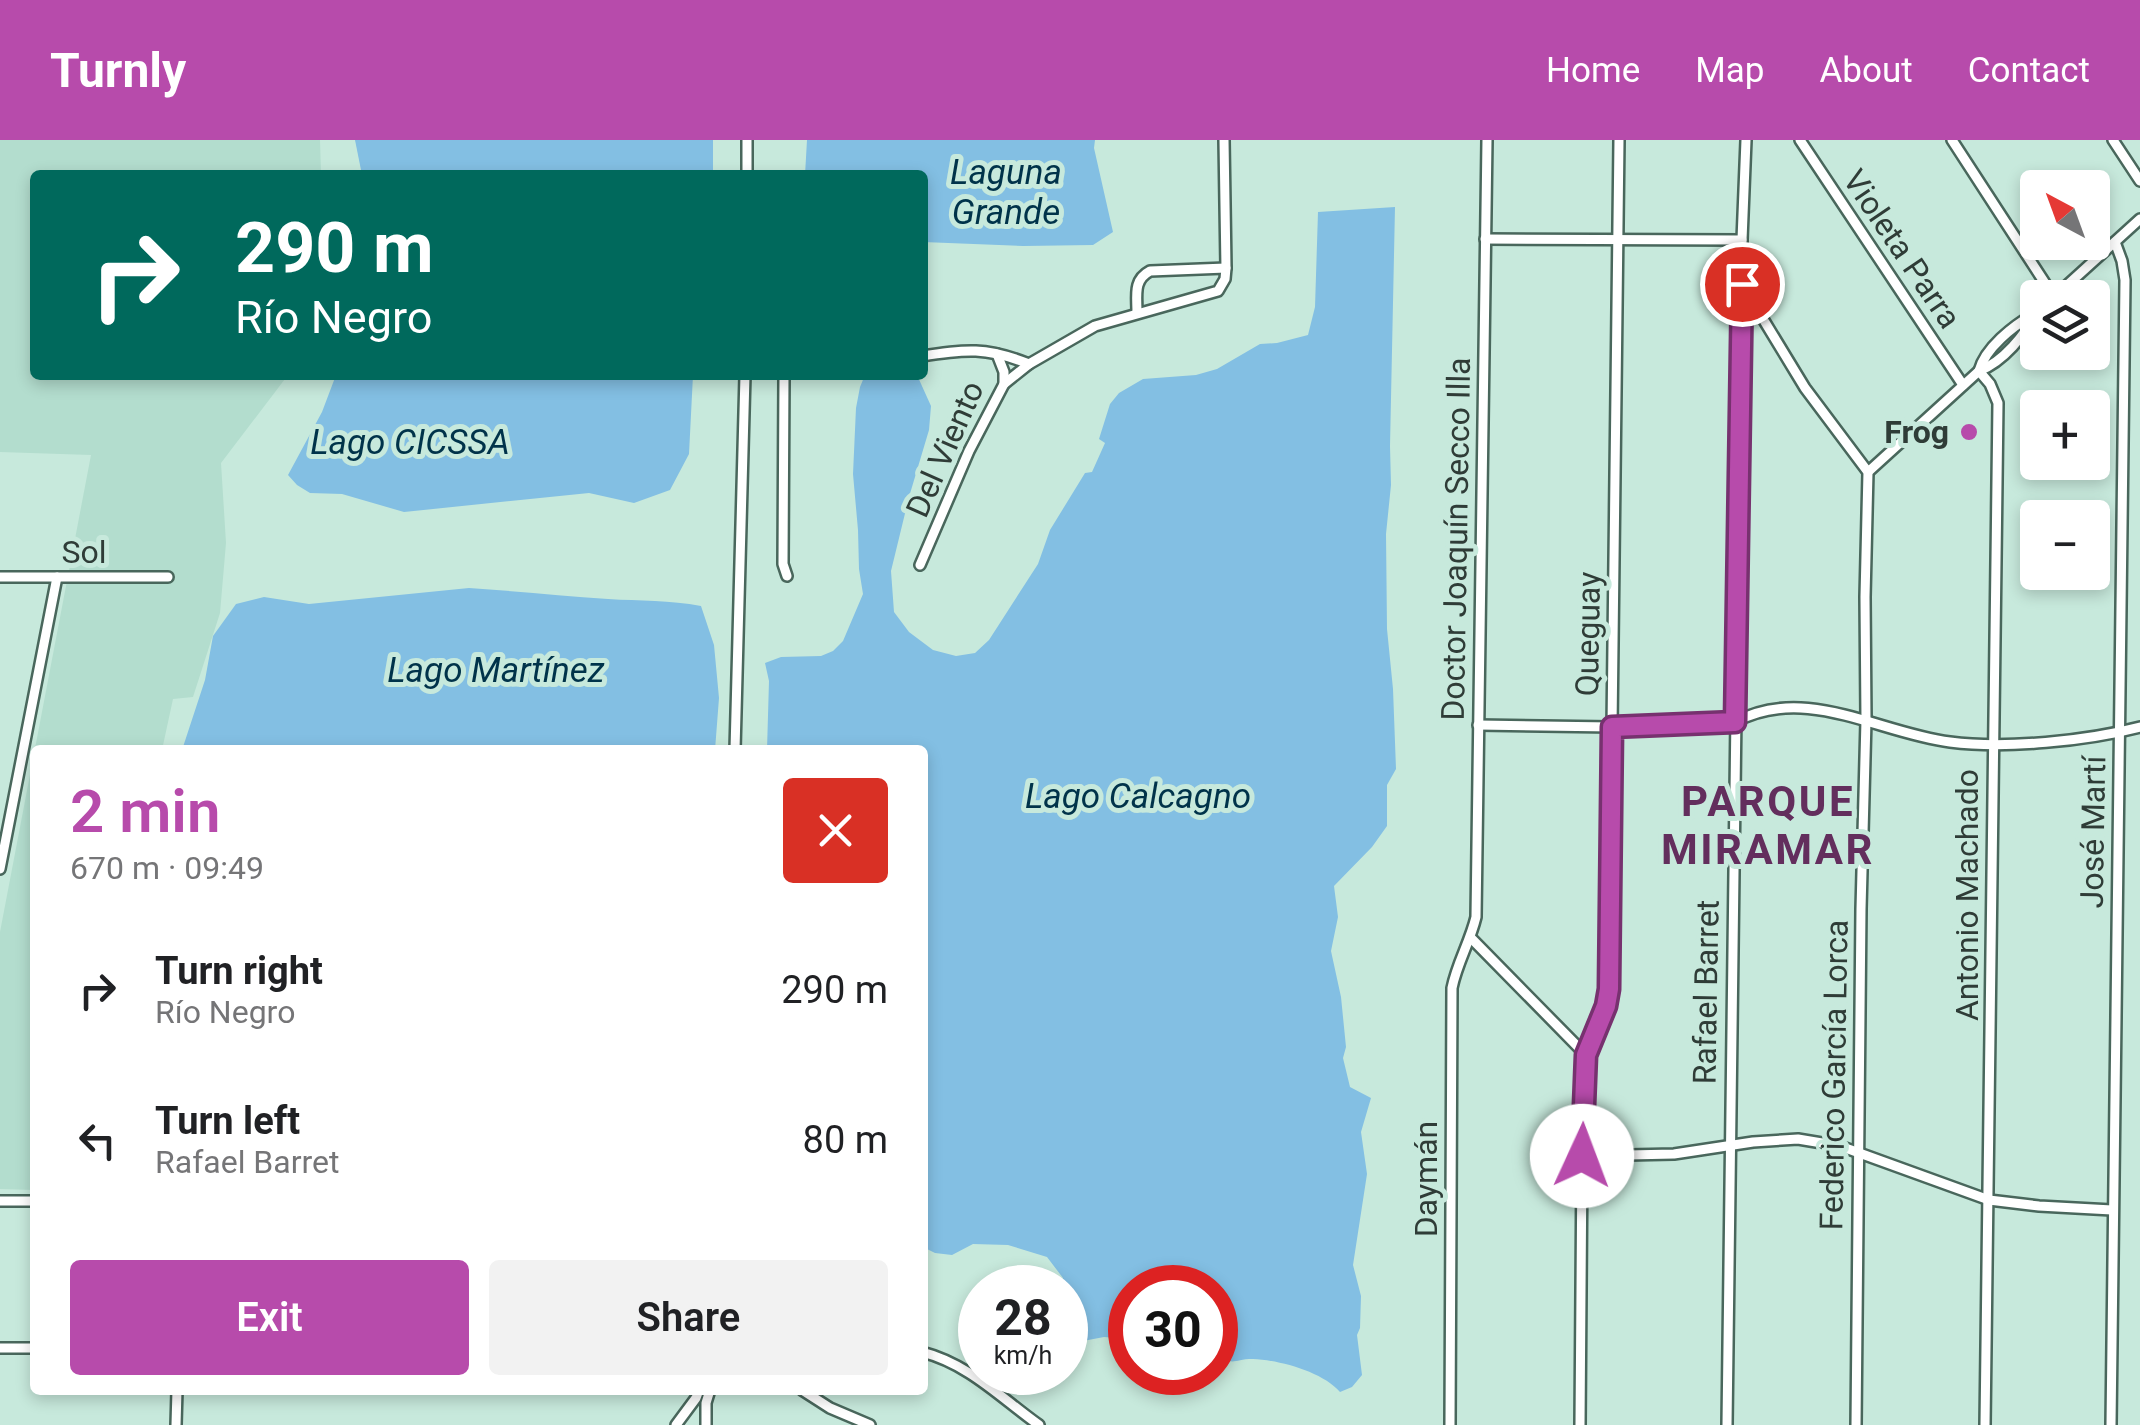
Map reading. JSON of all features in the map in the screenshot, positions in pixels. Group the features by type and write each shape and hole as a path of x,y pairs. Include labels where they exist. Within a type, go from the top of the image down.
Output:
{"street":[{"path":"747,140 747,170"},
{"path":"1004,384 1029,364 1095,326 1212,294 1223,285 1224,140"},
{"name":"Doctor Joaquín Secco Illa","path":"1471,938 1476,918 1486,140"},
{"name":"Queguay","path":"1580,1425 1586,1055 1609,989 1620,140"},
{"name":"Rafael Barret","path":"1727,1425 1746,140"},
{"name":"Violeta Parra","path":"1800,140 1964,385"},
{"path":"1952,140 2043,280"},
{"path":"2112,140 2140,181"},
{"path":"2073,280 2140,218"},
{"path":"1485,239 1742,240"},
{"name":"José Martí","path":"2111,1425 2126,280 2115,242"},
{"path":"1137,313 1137,283 1150,271 1226,268"},
{"path":"1742,284 1806,388 1868,472 1964,385 1978,371 1982,358 2020,321"},
{"path":"1742,312 1759,309"},
{"path":"928,355 968,349 1029,364"},
{"name":"Del Viento","path":"920,564 1004,384 997,354"},
{"name":"Antonio Machado","path":"1978,371 1990,384 1998,403 1985,1425"},
{"path":"734,745 745,380"},
{"path":"784,380 783,564 787,576"},
{"name":"Federico García Lorca","path":"1856,1425 1868,472"},
{"name":"Sol","path":"0,577 168,577"},
{"path":"0,868 57,577"},
{"path":"1478,725 1612,727 1735,722 1749,714 1796,707 1866,720 1929,738 1992,744 2027,743 2140,727"},
{"path":"1471,938 1586,1055"},
{"name":"Daymán","path":"1450,1425 1452,988 1471,938"},
{"path":"1582,1156 1674,1154 1798,1139 1820,1141 1989,1200 2112,1210"},
{"path":"0,1201 30,1201"},
{"path":"0,1348 30,1348"},
{"path":"928,1353 943,1357 983,1381 1036,1425"},
{"path":"176,1425 177,1395"},
{"path":"676,1425 696,1395"},
{"path":"706,1425 708,1395"},
{"path":"810,1395 870,1425"}],"shaded area":[{"path":"0,140 320,140 321,170 30,170 30,380 284,380 221,463 226,543 220,613 193,697 173,699 163,745 36,745 91,455 0,452"},
{"path":"30,775 30,1190 0,1189 0,932"}],"water":[{"path":"355,140 713,140 713,170 361,170"},
{"name":"Laguna Grande","path":"807,140 1095,140 1113,232 1093,245 928,242 928,170 805,170"},
{"name":"Lago Calcagno","path":"1395,207 1391,485 1386,534 1387,629 1396,769 1387,785 1387,826 1334,886 1338,917 1331,951 1341,997 1346,1047 1343,1058 1350,1087 1371,1098 1361,1132 1367,1174 1353,1265 1361,1296 1357,1335 1362,1375 1352,1387 1340,1392 1312,1373 1287,1365 1238,1360 1238,1265 1108,1265 1108,1337 1088,1340 1088,1265 1053,1265 1047,1257 1008,1245 973,1244 952,1255 928,1250 928,745 767,745 769,681 765,663 781,657 821,656 833,651 843,641 863,594 853,474 856,408 863,380 919,380 931,406 929,430 891,571 894,612 909,632 933,650 956,656 975,653 989,640 1038,564 1050,530 1085,473 1092,472 1105,443 1099,439 1110,404 1119,393 1143,379 1196,375 1217,369 1260,344 1308,335 1315,307 1318,212"},
{"name":"Lago CICSSA","path":"334,380 693,380 689,454 670,490 634,503 589,493 404,512 342,494 310,493 288,475 322,412"},
{"name":"Lago Martínez","path":"469,588 701,606 714,645 719,698 715,745 184,745 205,680 213,636 236,604 264,597 309,604"}],"place":[{"name":"Frog","path":"1969,432"}],"district":[{"name":"PARQUE MIRAMAR","path":"1768,825"}],"route":[{"path":"1582,1156 1586,1055 1609,989 1612,727 1735,722 1742,284"}]}
